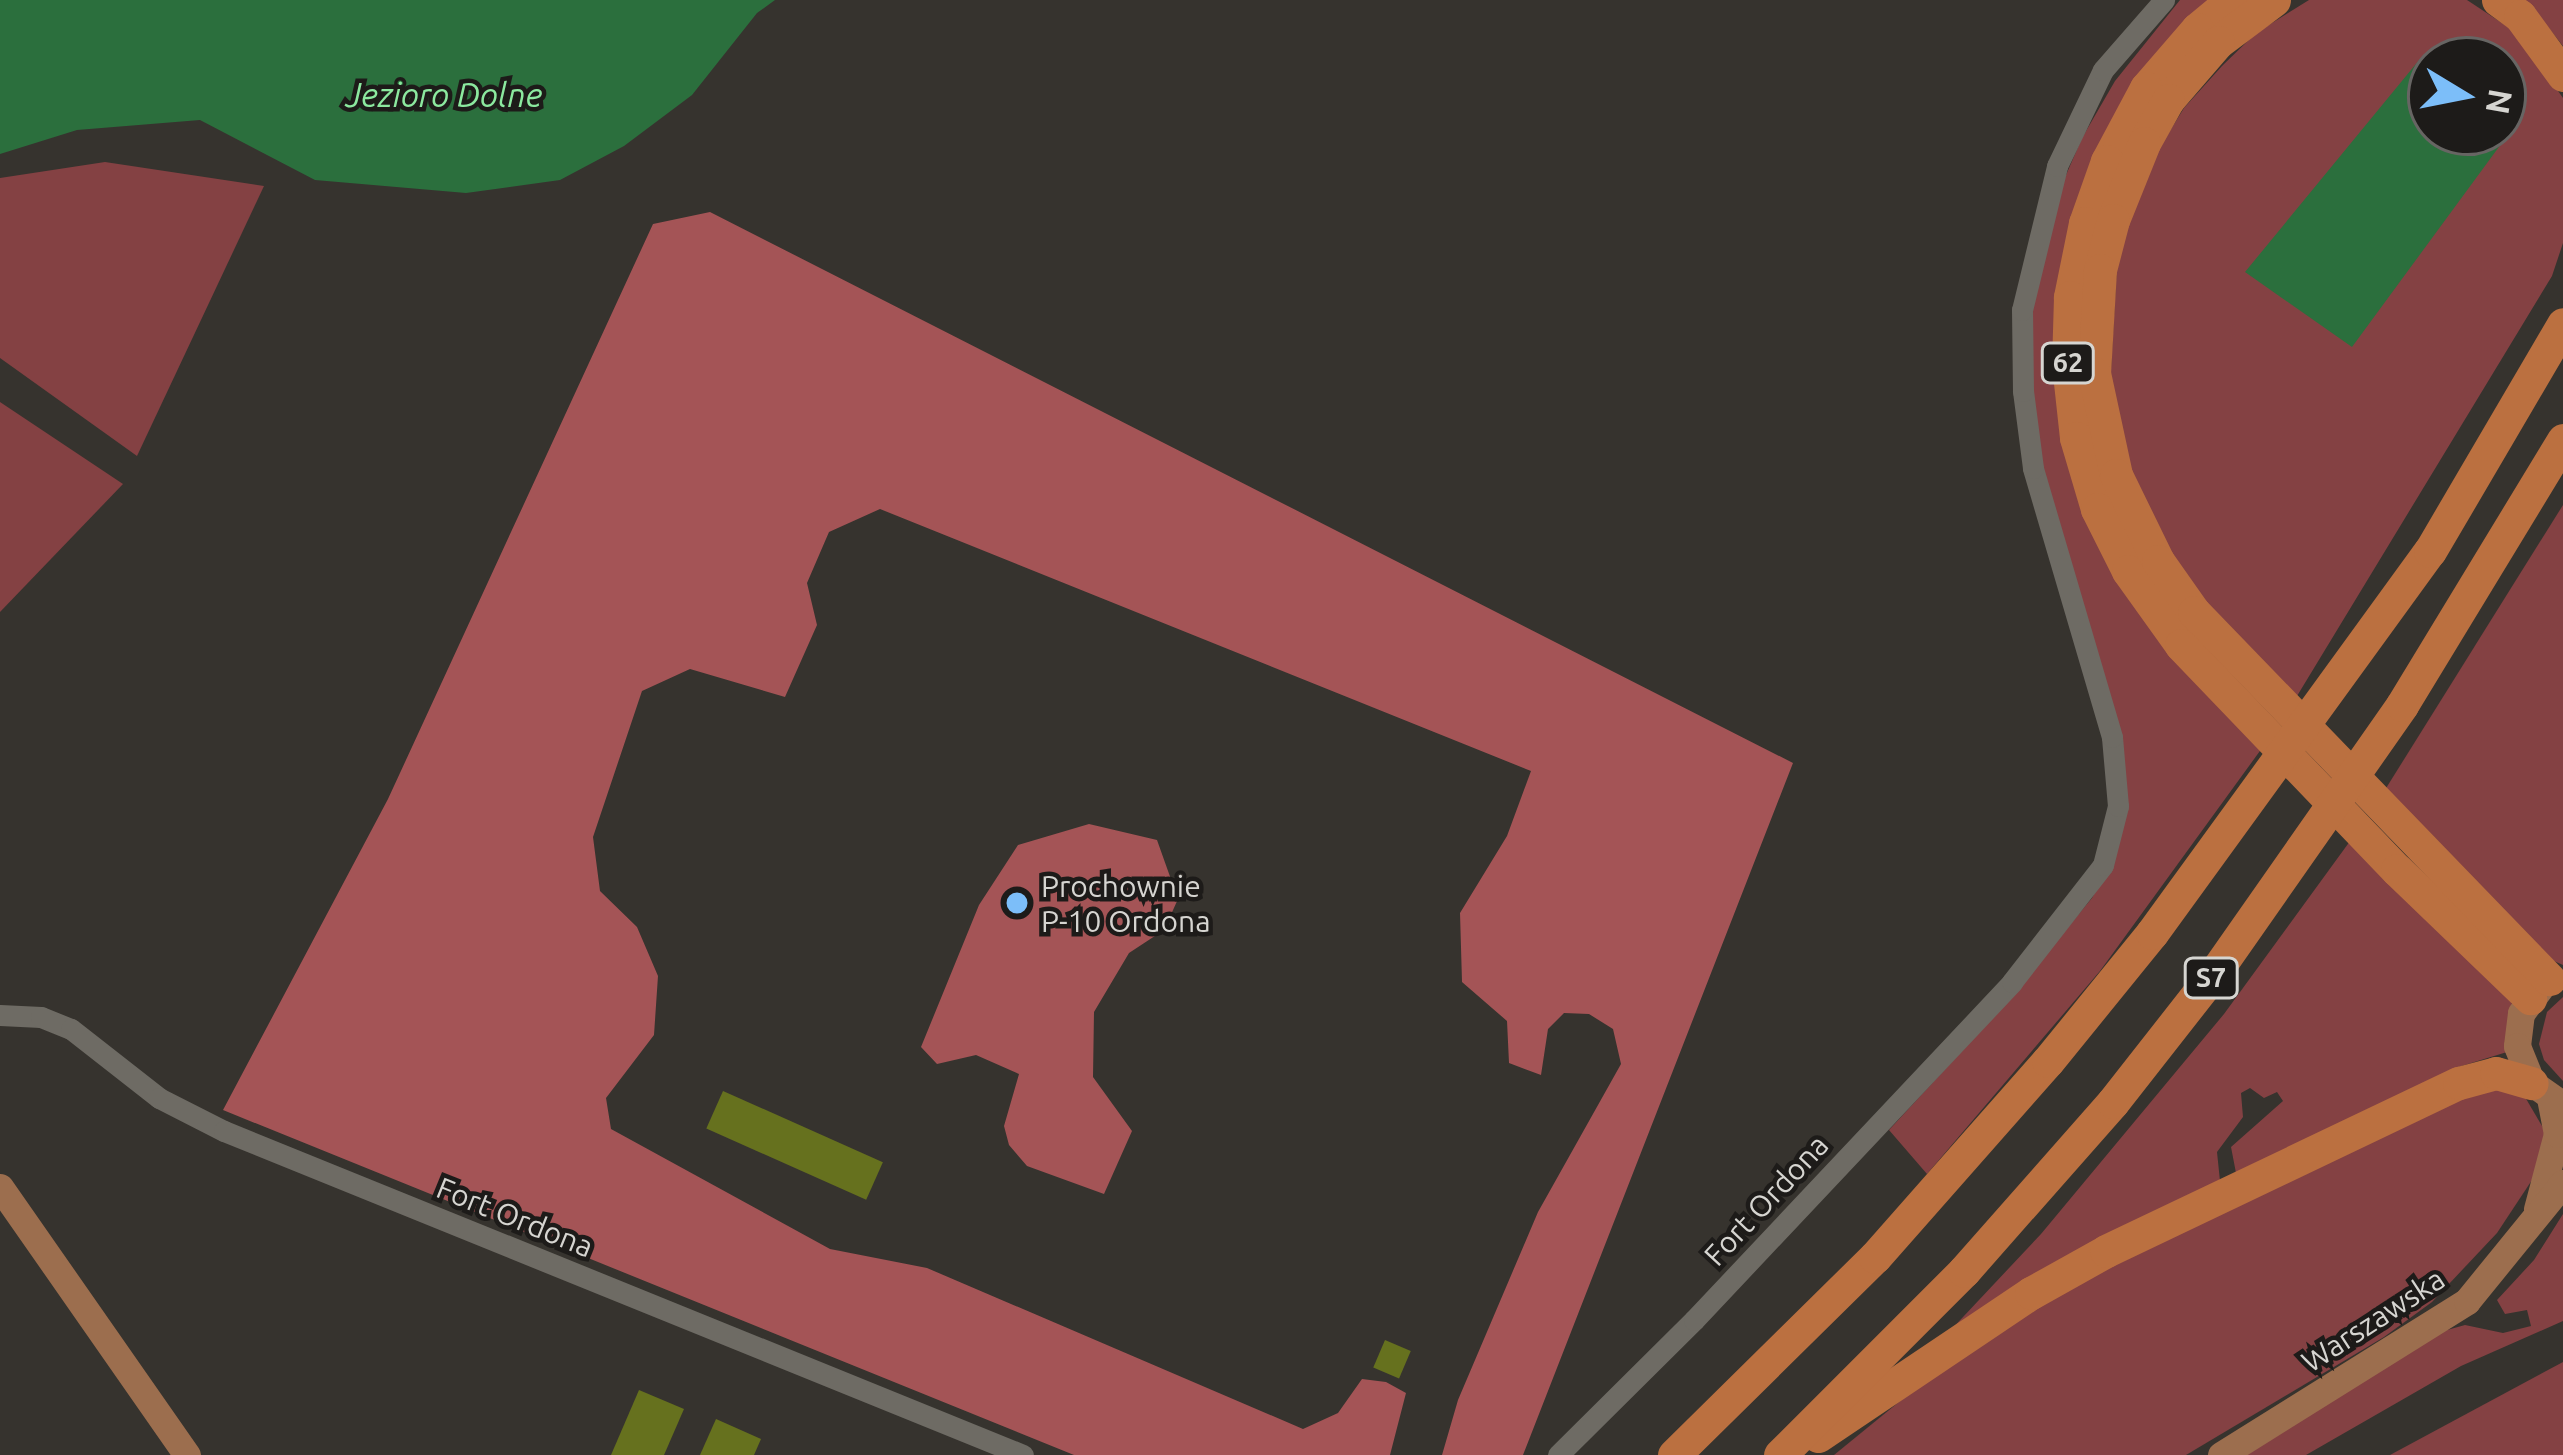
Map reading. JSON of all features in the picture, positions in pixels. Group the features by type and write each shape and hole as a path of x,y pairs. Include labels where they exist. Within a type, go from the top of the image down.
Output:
{"highway":[{"name":"62","path":"2231,0 2197,28 2146,88 2107,161 2085,223 2069,297 2068,364 2076,438 2097,509 2128,571 2181,645 2262,707"},
{"path":"2274,0 2218,41 2168,100 2144,142 2109,236 2094,325 2094,373 2116,476 2135,519 2262,707 2406,857 2547,983"},
{"path":"2498,0 2520,16 2563,75"},
{"name":"S7","path":"1674,1455 1875,1257 2048,1061 2152,933 2430,550 2560,324"},
{"name":"S7","path":"1783,1455 1964,1271 2113,1102 2218,968 2402,705 2563,440"},
{"path":"1783,1455 1870,1405 2031,1293 2106,1251 2459,1083 2496,1073 2548,1096"}],"main road":[{"name":"Warszawska","path":"2536,1213 2557,1134 2548,1096 2517,1046 2547,983"},
{"name":"Warszawska","path":"2221,1455 2467,1301 2563,1183"},
{"path":"0,1187 187,1455"}],"street":[{"name":"Fort Ordona","path":"1558,1455 1694,1320 2012,982 2103,865 2118,806 2112,737 2033,468 2023,391 2022,310 2057,166 2103,70 2164,0"},
{"name":"Fort Ordona","path":"0,1015 40,1017 71,1029 159,1098 224,1131 1023,1455"}],"shaded area":[{"path":"2180,0 2210,0 2056,332 2265,744 2100,971 1927,1174 1889,1130 1997,1013 2092,898 2113,859 2125,804 2042,473 2031,374 2031,316 2063,182 2082,138 2115,81"},
{"path":"2309,0 2467,0 2519,36 2407,36 2407,156 2527,156 2527,47 2563,98 2563,243 2552,276 2294,701 2210,609 2170,556 2130,472 2110,386 2117,263 2126,226 2160,147 2184,108 2256,33"},
{"path":"2520,0 2563,0 2563,46 2548,27"},
{"path":"105,162 264,186 137,456 0,358 0,178"},
{"path":"710,212 1793,763 1523,1455 1442,1455 1458,1400 1538,1212 1621,1064 1613,1029 1589,1014 1564,1013 1548,1029 1541,1075 1509,1063 1507,1021 1462,982 1460,913 1507,836 1531,771 880,509 829,532 807,583 817,625 785,697 690,669 642,691 593,837 600,891 637,927 658,976 654,1035 606,1098 611,1129 830,1249 927,1268 1303,1429 1338,1413 1362,1379 1386,1382 1406,1393 1390,1455 1074,1455 223,1110 388,799 653,224"},
{"path":"0,402 123,484 0,612"},
{"path":"2563,505 2563,965 2547,958 2383,793"},
{"path":"1089,824 1157,840 1178,899 1164,930 1129,953 1094,1012 1093,1077 1132,1131 1104,1194 1027,1166 1009,1145 1004,1126 1019,1074 976,1055 937,1064 921,1047 979,905 1018,845"},
{"path":"2353,837 2512,1002 2507,1052 2455,1068 2236,1173 2231,1147 2283,1101 2277,1092 2264,1098 2250,1088 2241,1093 2243,1117 2217,1152 2220,1181 1948,1333 2041,1234 2224,1014"},
{"path":"2563,997 2563,1081 2544,1060 2539,1044 2547,1012"},
{"path":"2499,1087 2525,1097 2545,1131 2534,1177 2497,1233 2432,1302 2384,1337 2186,1455 1834,1455 1921,1384 2070,1283 2484,1089"},
{"path":"2563,1214 2563,1321 2461,1366 2306,1455 2237,1455 2440,1332 2465,1325 2503,1333 2531,1326 2527,1310 2505,1314 2497,1300 2534,1260"},
{"path":"2563,1362 2563,1455 2390,1455"}],"water":[{"name":"Jezioro Dolne","path":"0,0 775,0 757,13 692,95 624,146 560,180 466,193 315,180 200,120 77,130 0,154"},
{"path":"2407,75 2407,156 2492,156 2352,347 2245,272"}],"building":[{"path":"723,1091 883,1162 866,1200 706,1128"},
{"path":"1385,1340 1411,1351 1399,1379 1373,1368"},
{"path":"639,1390 684,1409 664,1455 611,1455"},
{"path":"716,1419 761,1439 754,1455 700,1455"}],"place":[{"name":"Prochownie P-10 Ordona","path":"1017,903"}]}
